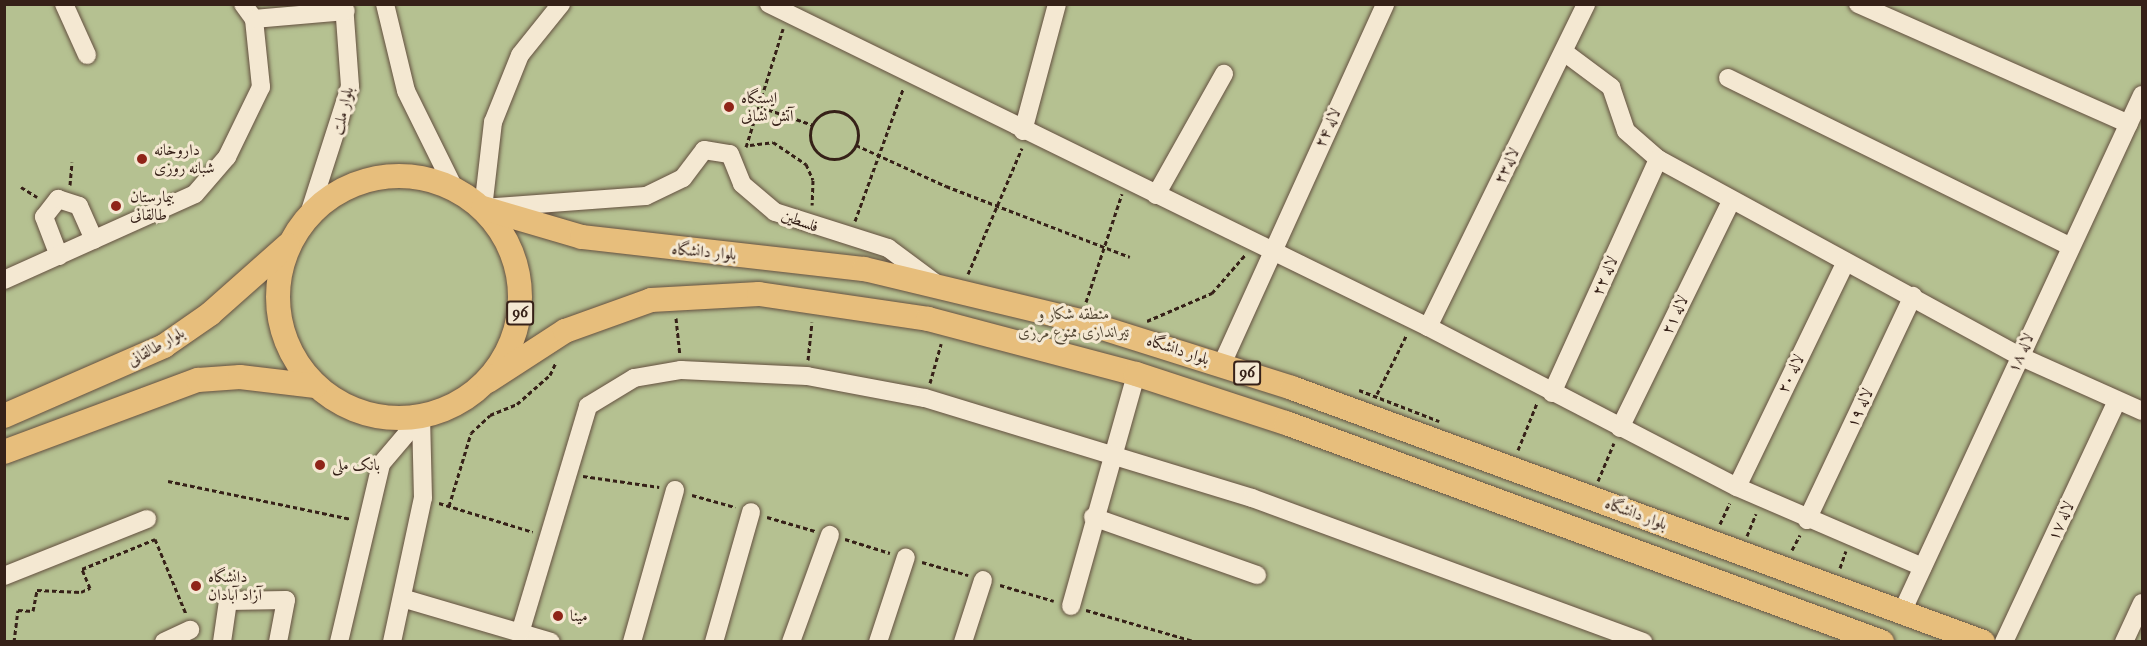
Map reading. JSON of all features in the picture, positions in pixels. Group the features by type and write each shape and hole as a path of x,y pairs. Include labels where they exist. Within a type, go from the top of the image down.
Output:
{"main road":[{"name":"96","path":"315,386 291,356 278,320 277,282 288,245 309,214 340,190 376,177 414,176 454,188 483,208 506,238 520,284 520,313 510,349 488,381"},
{"name":"بلوار دانشگاه","path":"483,208 582,237 864,269 961,290 1116,331 1222,364 1983,642"},
{"name":"بلوار طالقانی","path":"4,416 164,346 288,245"},
{"name":"96","path":"4,452 198,380 240,377 315,386 365,413 421,417 458,404 548,341 598,317 651,300 698,294 759,294 947,324 1136,374 1297,426 1882,642"}],"street":[{"path":"64,4 87,55"},
{"path":"4,280 195,194 227,157 261,87 254,19 243,4"},
{"path":"385,4 406,91 454,188"},
{"path":"561,4 519,56 493,122 483,208 646,196 683,178 704,150 730,154"},
{"path":"1023,131 1057,4"},
{"name":"لاله ۲۴","path":"1222,364 1271,250 1385,4"},
{"name":"لاله۲۳","path":"1421,324 1564,52 1586,4"},
{"path":"1858,4 2129,124"},
{"path":"780,7 1023,131 1421,324 1737,487 1807,520 1923,567"},
{"path":"254,19 345,8"},
{"name":"بلوار ملت","path":"309,214 350,86 345,8"},
{"path":"1564,52 1611,87 1626,130 1658,159 1731,201 1912,296 2019,356 2142,411"},
{"path":"1156,195 1224,74"},
{"path":"1728,78 2070,246"},
{"name":"لاله ۱۸","path":"1902,612 2142,95"},
{"name":"فلسطین","path":"730,154 742,184 775,212 888,248 936,284"},
{"name":"لاله ۲۲","path":"1547,391 1658,159"},
{"path":"59,256 46,228 49,205 69,198 79,206 94,240"},
{"name":"لاله ۲۱","path":"1620,428 1731,201"},
{"name":"لاله ۲۰","path":"1737,487 1846,262"},
{"name":"لاله ۱۹","path":"1807,520 1912,296"},
{"path":"520,633 588,406 634,378 681,370 807,376 926,398 1252,498 1643,642"},
{"path":"1071,606 1111,456 1136,374"},
{"name":"لاله ۱۷","path":"2004,642 2117,401"},
{"path":"392,642 405,599 423,498 421,417"},
{"path":"339,642 369,524 381,464 421,417"},
{"path":"632,642 675,490"},
{"path":"714,642 751,512"},
{"path":"1094,517 1257,575"},
{"path":"4,576 147,519"},
{"path":"791,642 830,535"},
{"path":"878,642 906,557"},
{"path":"963,642 983,580"},
{"path":"405,599 551,642"},
{"path":"222,642 228,601 286,600 278,642"},
{"path":"2124,642 2142,603"},
{"path":"164,642 190,630"}],"path":[{"path":"750,145 761,107 780,7"},
{"path":"850,237 908,74"},
{"path":"761,107 813,125"},
{"path":"840,111 858,128 856,145 841,158 829,158 811,141 813,125 828,112 840,111"},
{"path":"961,290 1000,206 1023,131"},
{"path":"730,154 750,145 773,142 806,164 814,198 807,224"},
{"path":"856,145 1000,206 1130,257"},
{"path":"69,198 72,162"},
{"path":"1080,321 1127,181"},
{"path":"21,187 49,205"},
{"path":"1116,331 1190,307 1212,293 1251,241"},
{"path":"675,312 681,370"},
{"path":"807,376 812,317"},
{"path":"926,398 947,324"},
{"path":"1377,394 1421,324"},
{"path":"1517,452 1547,391"},
{"path":"1585,495 1598,481 1620,428"},
{"path":"168,481 369,524"},
{"path":"1712,542 1737,487"},
{"path":"423,498 549,537"},
{"path":"1747,536 1762,499"},
{"path":"1782,568 1807,520"},
{"path":"1833,586 1851,538"},
{"path":"14,642 18,610 33,611 36,590 81,592 90,588 82,568 155,539 190,630"},
{"path":"1071,606 1197,642"}],"green space":[{"name":"منطقه شکار و تیراندازی ممنوع مرزی","path":"4,5 2142,5 2142,641 4,641"}],"place":[{"name":"ایستگاه آتش نشانی","path":"729,107"},
{"name":"داروخانه شبانه روزی","path":"142,159"},
{"name":"بیمارستان طالقانی","path":"116,206"},
{"name":"بانک ملی","path":"320,465"},
{"name":"دانشگاه آزاد آبادان","path":"196,586"},
{"name":"مینا","path":"558,616"}]}
